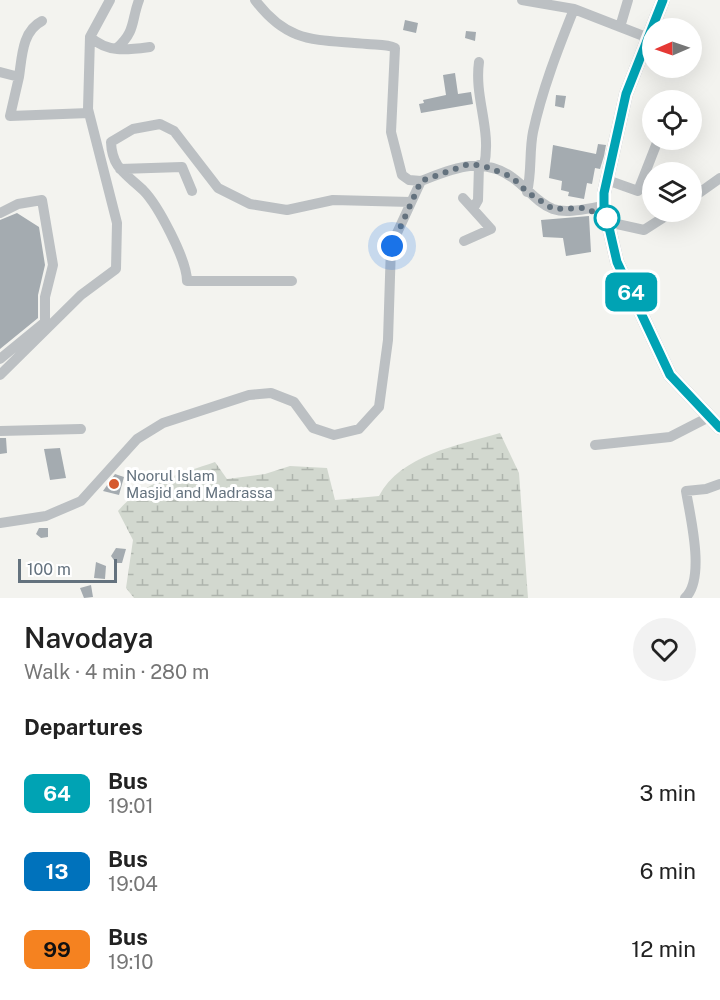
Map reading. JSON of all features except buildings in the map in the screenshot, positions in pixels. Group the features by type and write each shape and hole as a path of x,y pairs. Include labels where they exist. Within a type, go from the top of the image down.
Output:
{"main road":[{"path":"655,18 663,0"},
{"path":"642,48 626,94 607,180 604,206 617,262 670,375 720,428"}],"street":[{"path":"0,375 81,295 116,269 117,223 89,113 90,37 110,0"},
{"path":"117,48 127,39 134,27 134,12 139,0"},
{"path":"255,0 268,17 293,35 325,43 394,48 392,142 402,175 409,180 421,181 469,164 482,166 512,177 527,192 553,209 566,211 604,206"},
{"path":"522,0 574,9 642,35"},
{"path":"620,27 628,0"},
{"path":"527,192 532,172 532,134 539,105 574,9"},
{"path":"42,21 33,25 27,35 10,116 89,113"},
{"path":"90,37 102,47 150,46"},
{"path":"473,209 478,200 482,166 489,147 477,78 479,62"},
{"path":"0,72 19,77"},
{"path":"292,281 187,281 187,268 164,224 144,191 120,169 112,157 111,142 133,129 160,124 174,131 218,188 250,204 287,210 333,200 411,202"},
{"path":"607,180 638,191 653,150"},
{"path":"120,169 182,167 192,191"},
{"path":"702,191 720,178"},
{"path":"0,523 46,516 81,501 137,438 163,423 249,395 271,393 294,402 313,429 334,435 359,429 379,407 388,340 392,246 421,181"},
{"path":"463,198 491,229 464,241"},
{"path":"0,213 18,204 42,200 53,265 45,297 45,322 1,356"},
{"path":"608,222 645,231 658,222"},
{"path":"595,445 670,437 708,417"},
{"path":"0,431 81,429"},
{"path":"685,598 691,593 696,558 686,491 706,489 720,484"}],"green space":[{"path":"500,433 519,473 528,598 134,598 126,588 133,540 118,511 138,493 163,480 215,462 227,479 265,474 290,466 327,468 335,500 379,496 389,482 416,461 449,447"}],"bus line":[{"name":"64","path":"663,0 644,41 626,94 604,193 604,206 617,262 670,375 720,428"}],"place":[{"name":"Noorul Islam Masjid and Madrassa","path":"114,484"}],"route":[{"path":"392,246 421,181 469,164 484,166 512,177 527,192 553,209 566,211 585,208 607,218"}]}
